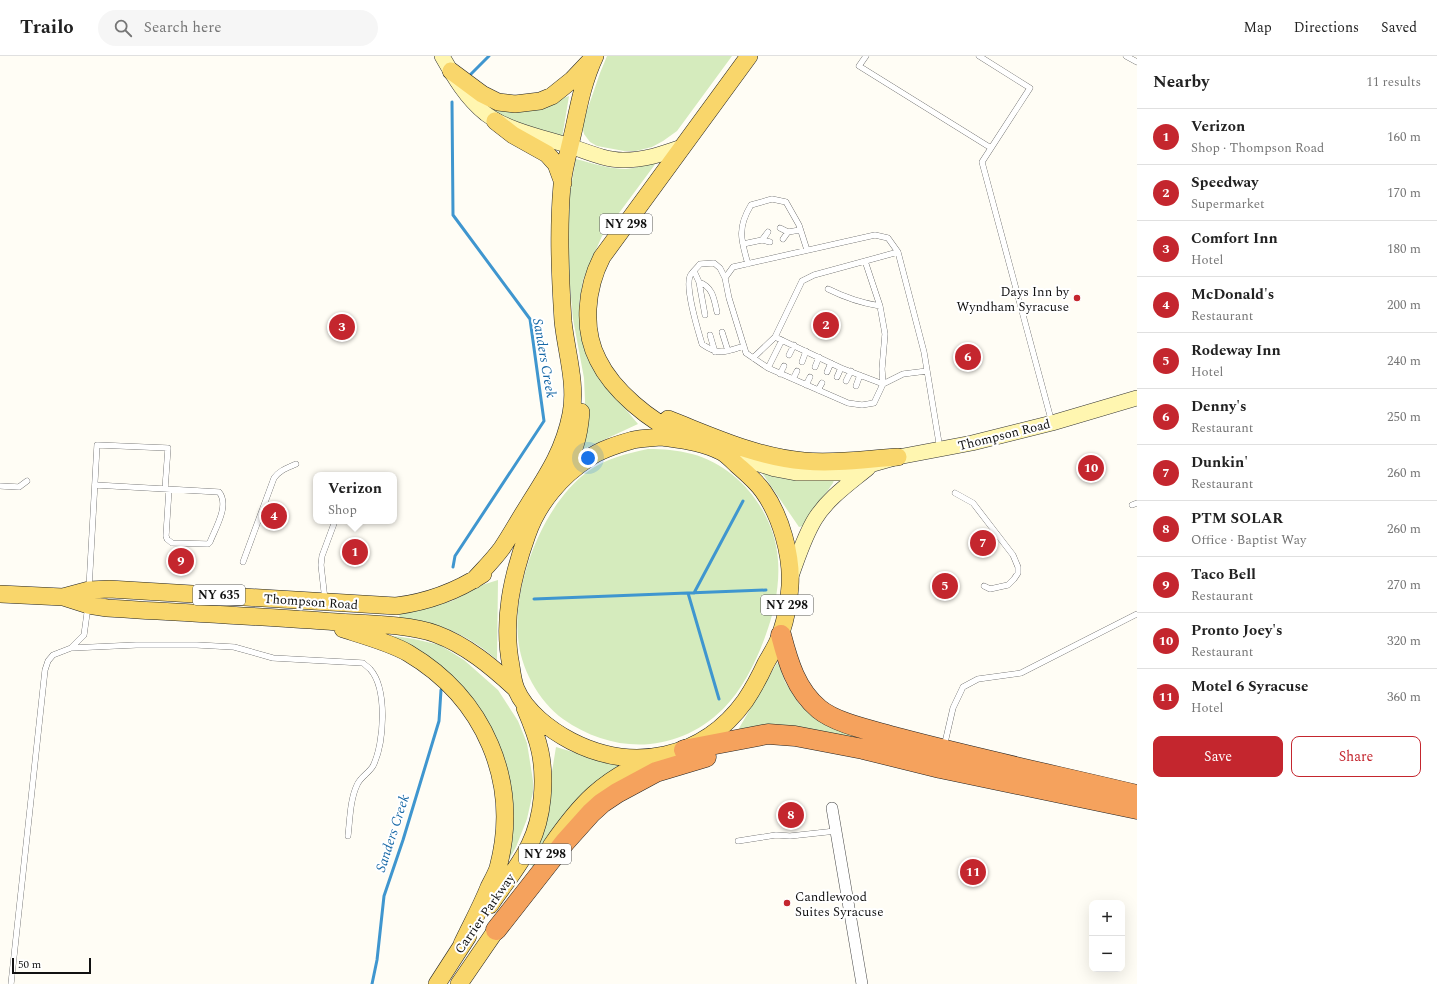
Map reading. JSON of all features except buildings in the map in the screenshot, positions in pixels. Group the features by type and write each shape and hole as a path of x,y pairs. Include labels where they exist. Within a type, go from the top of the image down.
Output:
{"highway":[{"path":"780,635 792,672 798,684 806,696 824,713 864,728 944,749 1098,794 1137,809"},
{"path":"684,750 768,734 795,736 863,749 926,765 1098,794 1137,795"},
{"path":"496,930 565,842 591,813 617,793 656,772 671,766 795,736"},
{"path":"1098,794 1137,791"},
{"path":"1098,794 1137,814"}],"main road":[{"path":"451,71 482,94 498,102 515,104 540,101 552,96 572,80 594,56"},
{"name":"NY 298","path":"519,695 510,659 508,638 508,613 511,587 517,562 531,524 572,458 577,441 581,413 580,376 560,279 559,233 562,183 583,89 588,70 594,56"},
{"name":"NY 298","path":"662,756 684,750 714,732 734,714 745,701 780,635 789,599 791,576 786,544 780,523 770,503 763,491 749,475 723,452 695,443 664,428 623,394 608,376 598,361 593,347 590,336 588,306 592,284 597,267 602,257 749,56"},
{"path":"495,121 513,135 547,154 556,164 562,183"},
{"path":"474,580 502,548 545,478 559,453 565,438 571,412 572,393 560,279"},
{"path":"636,406 735,446 784,458 822,462 898,457"},
{"path":"556,484 589,457 635,440 662,437 695,443"},
{"name":"Thompson Road","path":"0,594 89,597 109,589 376,605 410,604 434,598 454,590 500,564 531,524"},
{"name":"Thompson Road","path":"89,597 107,608 316,620 413,628 434,633 450,640 478,656 519,695 537,717 561,736 584,748 606,755 621,757 662,756"},
{"path":"316,620 372,638 406,652 430,667 446,680 471,709 484,729 496,759 502,781 505,807 504,834 498,869 462,944"},
{"name":"Carrier Parkway","path":"437,984 462,944 519,863 530,844 539,815 544,779 540,751 519,695"},
{"name":"Carrier Parkway","path":"459,984 536,868 580,807 607,783 640,764 662,756"}],"street":[{"path":"442,56 466,94 484,113 495,121 607,159 644,159 682,147"},
{"name":"Thompson Road","path":"723,452 775,469 796,473 841,473 871,466 898,457 940,449 1052,423 1137,398"},
{"name":"Thompson Road","path":"791,576 807,534 816,518 836,496 871,466"},
{"path":"832,808 862,984"}],"lane":[{"path":"866,56 859,66 991,148"},
{"path":"980,56 1030,88 982,162 1052,423"},
{"path":"1126,56 1137,62"},
{"path":"748,264 742,240 744,218 751,205 772,199 786,202 800,230 807,250"},
{"path":"780,228 788,232 800,230"},
{"path":"762,240 768,232"},
{"path":"782,239 788,232"},
{"path":"725,278 733,267 875,235 888,238 898,252 924,352 940,449"},
{"path":"743,244 762,240 770,242"},
{"path":"753,358 774,337 802,281 814,275 898,252"},
{"path":"744,346 728,351 715,352 702,344 689,288 690,277 700,264 714,263 720,268 725,278 729,298 744,346 746,353 768,368 780,374 848,403 862,406 874,403 883,384 882,369 885,334 880,306 865,261"},
{"path":"694,271 699,282 705,315"},
{"path":"699,282 706,284 711,291 717,312"},
{"path":"828,289 863,303 880,306"},
{"path":"722,332 728,351"},
{"path":"710,335 715,352"},
{"path":"774,337 842,368 883,384 903,374 927,371"},
{"path":"768,368 782,340"},
{"path":"789,356 794,345"},
{"path":"802,362 806,351"},
{"path":"815,367 819,358"},
{"path":"827,372 831,363"},
{"path":"780,374 784,366"},
{"path":"837,377 842,368"},
{"path":"793,379 797,371"},
{"path":"846,381 851,371"},
{"path":"856,386 860,375"},
{"path":"806,385 810,377"},
{"path":"818,390 822,383"},
{"path":"828,395 832,388"},
{"path":"838,399 841,392"},
{"path":"848,403 851,396"},
{"path":"71,648 84,635 89,597 94,485 96,445 168,448 167,489 166,536 167,540 172,542 208,544 224,508 223,496 219,492 167,489 94,485"},
{"path":"243,562 274,478 283,469 296,464"},
{"path":"0,486 19,487 27,481"},
{"path":"955,492 973,503 1013,555 1018,567 1018,573 1008,585 990,589 984,586"},
{"path":"326,602 320,565 334,524"},
{"path":"944,749 953,708 963,687 978,679 1021,673 1137,614"},
{"path":"11,984 45,670 48,661 53,655 71,648 136,645 197,645 234,647 273,658 363,663 370,669 376,678 381,698 382,725 379,750 372,768 357,783 353,794 348,836"},
{"path":"738,841 776,835 790,836 836,831"}],"green space":[{"path":"607,56 732,56 677,131 652,147 636,151 624,151 597,146 590,142 584,134 582,125"},
{"path":"569,96 562,138 522,127 486,106 541,106"},
{"path":"576,159 607,167 626,169 643,166 659,159 602,236 583,280 579,304 581,333 587,353 596,374 638,424 584,449 581,446 585,401 584,378 573,319 567,253 570,192"},
{"path":"648,449 670,450 692,454 709,460 739,480 762,509 770,525 778,560 778,580 776,599 771,618 757,656 748,675 723,709 705,724 686,735 666,741 645,744 624,744 603,739 583,731 563,719 546,703 538,693 522,660 518,637 518,616 520,593 534,547 557,504 571,486 587,472 601,463 616,457"},
{"path":"762,473 834,480 803,526 799,527"},
{"path":"498,580 497,660 484,649 455,632 439,626 399,619 400,611 417,610 452,601 482,585"},
{"path":"394,636 440,645 464,660 498,690 518,721 527,743 533,781 533,792 527,819 516,847 507,863 510,836 467,692 427,655 395,638"},
{"path":"777,663 779,664 785,682 800,705 819,720 896,747 738,730"},
{"path":"556,747 624,767 571,810 533,866 526,862 548,796"}],"waterway":[{"name":"Sanders Creek","path":"471,74 489,56"},
{"name":"Sanders Creek","path":"452,102 453,215 530,319 544,421 455,556 453,567"},
{"path":"694,593 743,501"},
{"path":"534,599 766,590"},
{"path":"688,593 719,699"},
{"name":"Sanders Creek","path":"372,984 377,960 384,896 403,840 439,721 441,690"}],"place":[{"name":"Days Inn by Wyndham Syracuse","path":"1077,298"},
{"name":"Speedway","path":"826,325"},
{"name":"Comfort Inn","path":"342,327"},
{"name":"Denny's","path":"968,357"},
{"name":"Pronto Joey's","path":"1091,468"},
{"name":"McDonald's","path":"274,516"},
{"name":"Dunkin'","path":"983,543"},
{"name":"Verizon","path":"355,552"},
{"name":"Taco Bell","path":"181,561"},
{"name":"Rodeway Inn","path":"945,586"},
{"name":"PTM SOLAR","path":"791,815"},
{"name":"Motel 6 Syracuse","path":"973,872"},
{"name":"Candlewood Suites Syracuse","path":"787,903"}]}
